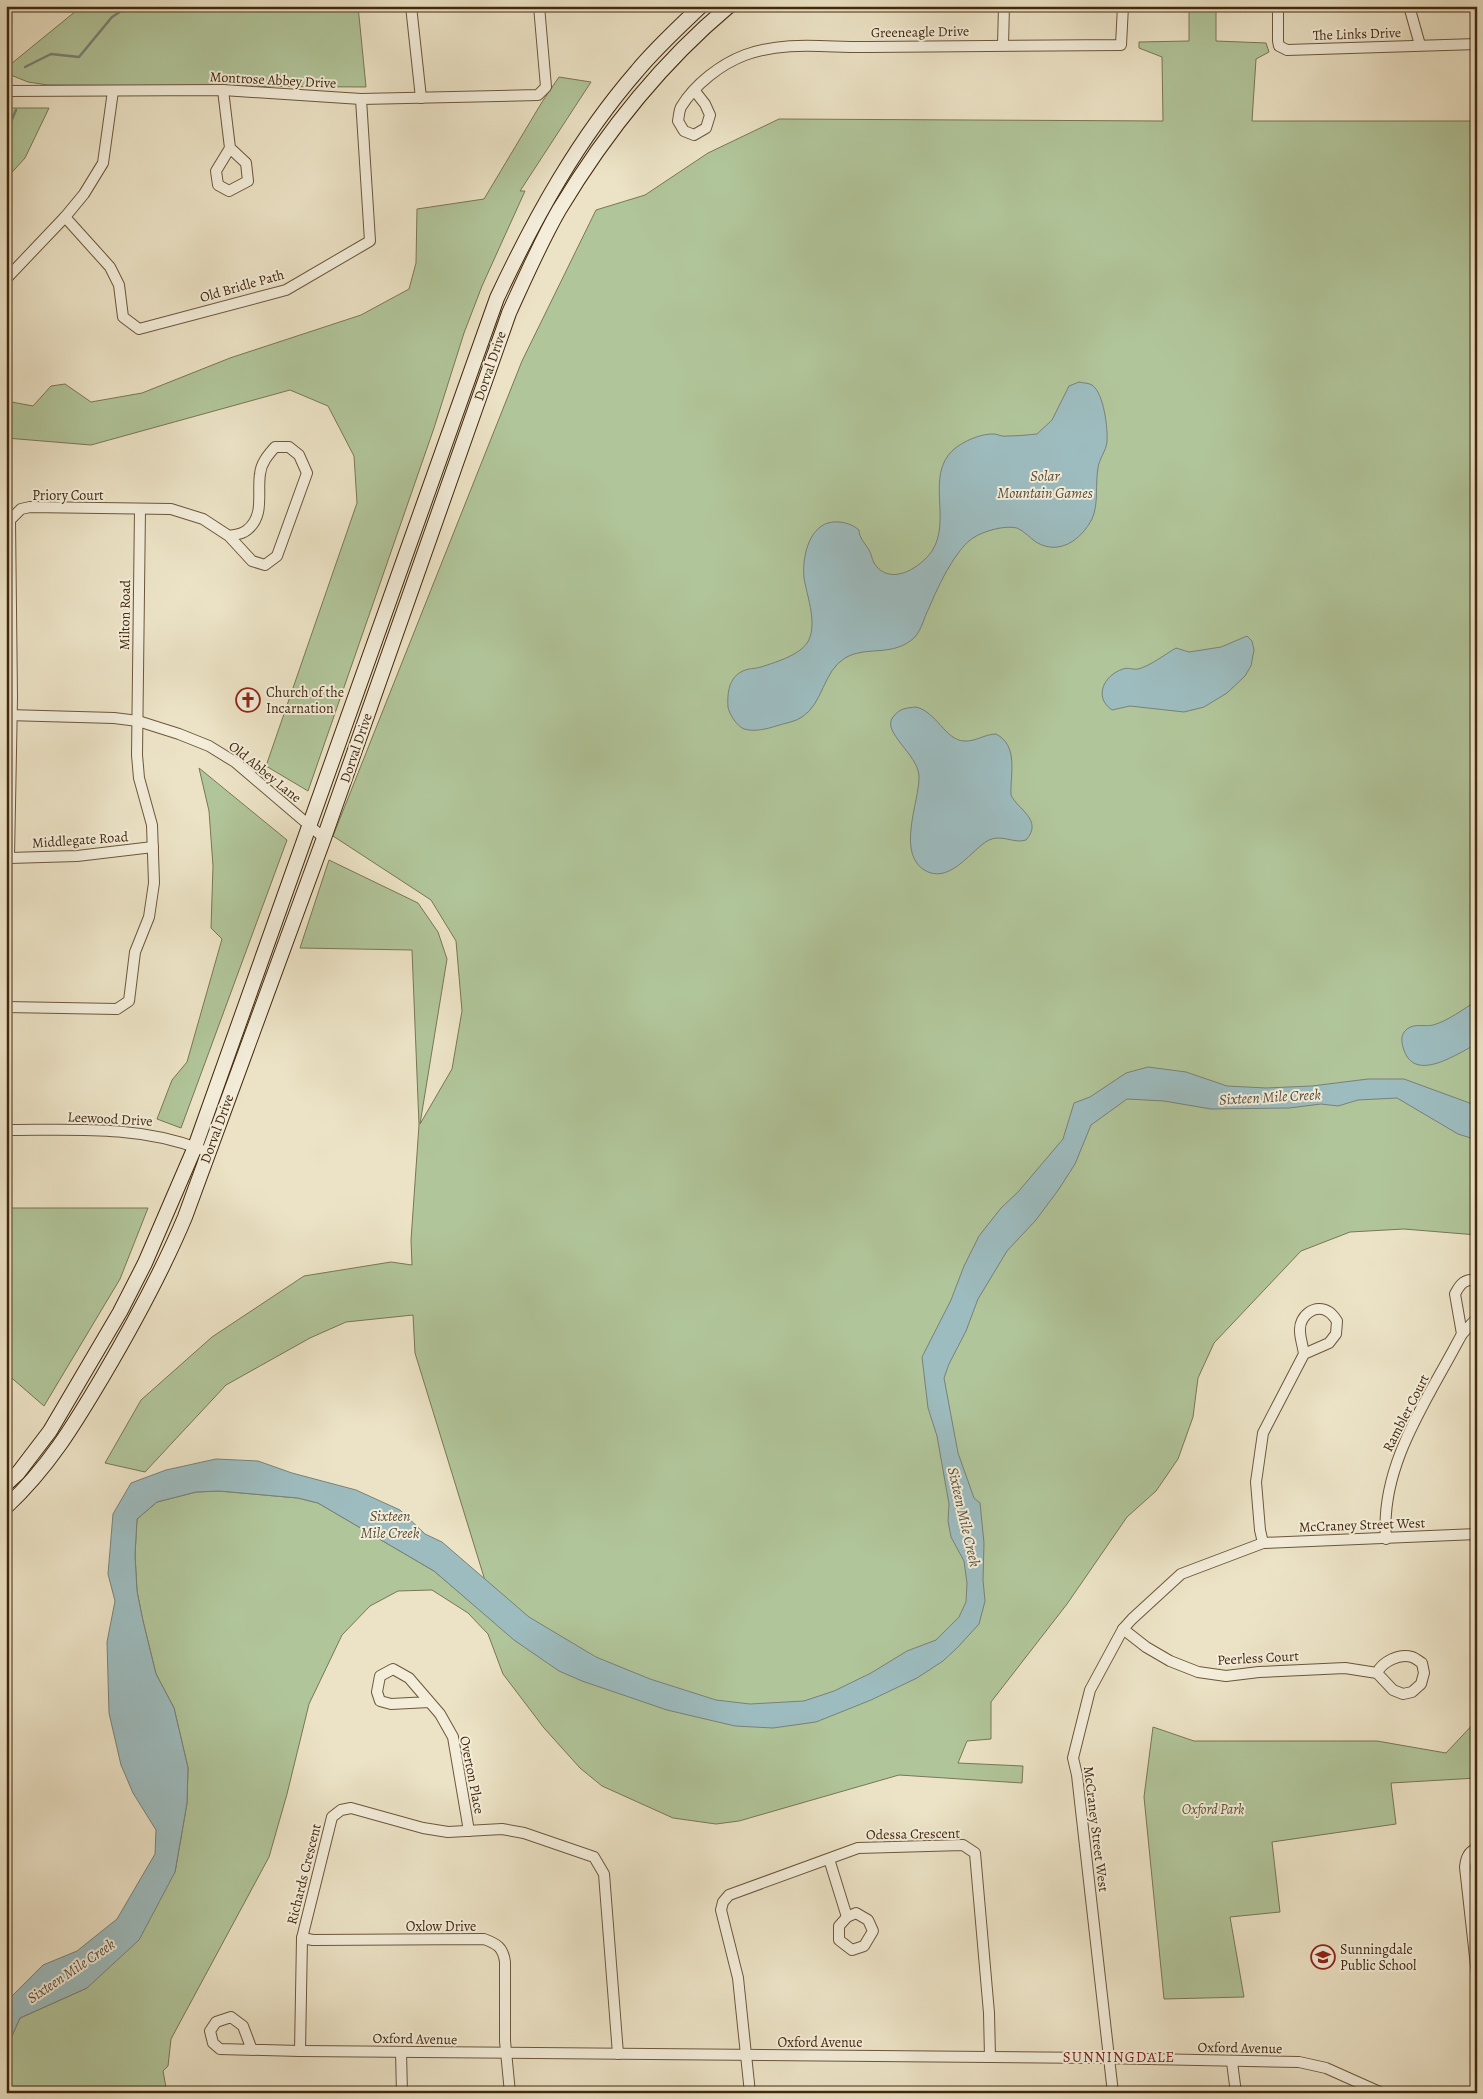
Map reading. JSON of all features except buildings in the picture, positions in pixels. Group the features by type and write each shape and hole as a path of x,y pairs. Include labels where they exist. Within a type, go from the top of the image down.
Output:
{"main road":[{"name":"Dorval Drive","path":"6,1484 18,1473 50,1431 120,1312 146,1263 195,1146 497,298 524,240 579,146 612,100 638,70 701,6"},
{"name":"Dorval Drive","path":"6,1507 43,1470 58,1449 123,1342 166,1262 209,1152 324,838 509,313 533,260 564,203 595,154 620,121 659,74 729,6"}],"street":[{"path":"411,6 421,98"},
{"name":"Montrose Abbey Drive","path":"6,91 224,90 361,99 538,95 546,87 539,6"},
{"path":"1003,45 1004,6"},
{"name":"Greeneagle Drive","path":"694,90 724,65 746,55 795,44 866,47 1121,45 1123,6"},
{"name":"The Links Drive","path":"1278,6 1278,42 1279,46 1287,50 1477,44"},
{"path":"1409,6 1420,45"},
{"path":"224,90 230,148"},
{"path":"6,279 65,217 84,194 103,163 113,91"},
{"name":"Old Bridle Path","path":"65,217 110,267 119,286 123,317 139,328 286,290 370,241 361,99"},
{"name":"Priory Court","path":"9,715 10,520 21,509 30,507 171,509 203,519 229,536 252,561 265,565 277,556 307,473 299,456 290,447 276,448 265,459 260,474 260,503 255,521 247,531 229,536"},
{"name":"Milton Road","path":"6,1008 117,1009 129,1001 135,952 151,909 154,883 152,825 139,778 140,509"},
{"path":"8,858 9,715"},
{"name":"Old Abbey Lane","path":"9,715 114,718 138,721 210,746 235,762 324,838"},
{"name":"Middlegate Road","path":"8,858 78,856 153,847"},
{"name":"Leewood Drive","path":"6,1130 97,1130 154,1134 209,1152"},
{"path":"1462,1334 1454,1294 1460,1284 1466,1280 1477,1280"},
{"path":"1263,1543 1256,1482 1263,1433 1304,1354 1300,1329 1302,1318 1311,1310 1320,1308 1330,1312 1337,1321 1336,1334 1329,1343 1304,1354"},
{"name":"Rambler Court","path":"1386,1538 1386,1498 1397,1459 1462,1334 1477,1318"},
{"name":"McCraney Street West","path":"1113,2093 1077,1775 1073,1758 1090,1690 1124,1629 1181,1574 1263,1543 1477,1534"},
{"name":"Peerless Court","path":"1124,1629 1146,1647 1170,1661 1198,1672 1226,1676 1259,1672 1345,1668 1376,1673"},
{"path":"1411,1656 1422,1663 1424,1673 1420,1684 1412,1692 1404,1694 1393,1690 1376,1673 1379,1667 1394,1657 1411,1656"},
{"name":"Overton Place","path":"429,1702 391,1704 380,1702 377,1692 380,1676 393,1669 409,1678 440,1714 452,1737 469,1831"},
{"name":"Richards Crescent","path":"300,2051 302,1938 332,1817 341,1810 351,1808 361,1809 422,1828 448,1832 502,1829 524,1833 594,1857 604,1874 618,2054"},
{"name":"Odessa Crescent","path":"750,2093 738,1978 721,1910 723,1902 729,1895 858,1848 963,1845 975,1853 989,2013 990,2057"},
{"path":"1477,1848 1470,1851 1466,1858 1465,1867 1477,1975"},
{"path":"829,1859 847,1917"},
{"name":"Oxlow Drive","path":"302,1938 313,1940 484,1939 497,1944 503,1952 505,1962 506,2053 510,2093"},
{"name":"Oxford Avenue","path":"252,2050 1109,2058 1299,2062 1326,2068 1361,2088 1382,2093"},
{"path":"401,2052 402,2093"},
{"path":"1232,2062 1236,2093"}],"green space":[{"path":"82,6 358,6 366,87 48,85 28,82 6,73 6,68"},
{"path":"1189,6 1216,6 1216,41 1266,43 1269,52 1256,59 1252,121 1477,121 1477,1235 1404,1229 1350,1232 1301,1251 1214,1343 1198,1378 1193,1417 1178,1459 1156,1491 1127,1517 1067,1604 991,1702 991,1739 967,1741 958,1763 1023,1766 1022,1783 899,1775 739,1821 716,1824 673,1818 602,1786 580,1768 544,1728 503,1674 488,1634 468,1613 432,1590 398,1591 370,1606 342,1635 309,1704 269,1857 171,2039 168,2066 163,2071 167,2093 6,2093 6,2071 9,2065 6,2049 20,2018 87,1988 175,1872 187,1803 188,1768 174,1708 156,1674 143,1621 137,1591 135,1555 137,1519 157,1502 196,1492 219,1491 298,1498 318,1503 434,1571 499,1626 415,1353 413,1315 346,1322 310,1338 226,1385 145,1472 105,1463 141,1400 212,1337 304,1276 391,1262 412,1265 411,1240 419,1125 412,950 300,948 329,860 418,903 438,932 447,959 420,1124 452,1069 462,1011 456,941 431,900 333,836 522,361 596,210 645,195 708,153 779,119 1163,121 1162,57 1139,48 1139,42 1189,41"},
{"path":"559,77 591,82 520,191 525,191 482,286 464,333 434,428 308,791 266,766 357,503 354,456 328,406 290,390 91,445 6,438 6,401 33,406 51,386 65,384 91,402 142,393 230,358 361,315 409,289 416,263 417,209 484,199"},
{"path":"6,108 49,108 25,158 6,179"},
{"path":"199,768 287,840 181,1128 157,1119 172,1080 187,1062 222,939 211,928 213,866 209,811"},
{"path":"6,1208 148,1208 120,1279 44,1406 6,1373"},
{"name":"Oxford Park","path":"1477,1720 1477,1778 1391,1783 1396,1824 1272,1842 1280,1912 1230,1917 1244,1997 1164,1999 1144,1797 1153,1727 1194,1741 1377,1741 1446,1753"}],"water":[{"name":"Solar Mountain Games","path":"1079,382 1092,385 1100,395 1106,420 1107,436 1098,468 1094,513 1082,533 1068,544 1053,547 1036,542 1022,531 1012,527 1000,528 977,535 965,545 950,565 915,637 898,647 862,652 845,658 832,671 809,711 799,719 760,730 748,730 739,725 728,707 730,686 735,677 745,670 774,663 796,653 807,643 810,637 812,615 804,578 804,562 811,538 816,531 828,523 840,522 848,524 859,530 874,563 884,572 899,574 914,568 932,551 937,539 940,526 939,485 941,472 945,461 953,450 967,441 984,435 1037,434 1052,420 1069,386"},
{"path":"1247,636 1252,641 1254,650 1251,666 1245,676 1227,693 1204,707 1184,712 1130,706 1112,710 1103,699 1103,687 1106,681 1116,672 1127,668 1143,668 1176,648 1189,652 1221,647"},
{"path":"916,707 930,714 951,736 957,739 968,741 996,734 1003,739 1011,753 1011,795 1031,821 1031,833 1026,840 1017,841 994,838 982,844 953,869 937,874 928,872 918,865 912,854 910,842 919,776 913,760 896,736 891,723 893,717 901,710"},
{"path":"1477,1001 1477,1044 1436,1064 1416,1064 1408,1058 1402,1040 1407,1029 1413,1026 1430,1026 1439,1023"},
{"name":"Sixteen Mile Creek","path":"1148,1067 1186,1072 1227,1086 1266,1088 1312,1086 1368,1079 1404,1079 1475,1105 1477,1140 1458,1134 1397,1098 1358,1100 1338,1106 1321,1104 1289,1108 1211,1109 1164,1101 1127,1099 1091,1125 1075,1164 1059,1189 1036,1220 1007,1251 978,1299 966,1331 944,1378 958,1453 974,1498 980,1503 984,1543 983,1580 985,1601 979,1624 943,1661 917,1678 871,1700 816,1722 773,1728 735,1726 667,1710 582,1681 559,1671 514,1640 434,1571 318,1503 298,1498 219,1491 196,1492 157,1502 137,1519 135,1555 137,1591 156,1674 174,1708 188,1768 187,1803 175,1872 139,1940 87,1988 20,2018 6,2049 6,2002 43,1965 77,1951 117,1919 155,1854 156,1830 133,1793 121,1765 109,1713 107,1642 115,1601 108,1574 113,1514 131,1483 166,1470 216,1459 258,1461 292,1473 356,1490 400,1510 425,1534 442,1542 529,1617 596,1657 650,1679 716,1700 750,1704 804,1701 834,1691 871,1673 907,1651 936,1640 959,1617 966,1602 967,1583 964,1561 951,1537 948,1521 949,1504 937,1436 928,1408 922,1357 951,1300 964,1266 979,1236 1001,1208 1018,1192 1063,1139 1074,1103 1090,1097 1126,1073"}],"waterway":[{"path":"25,67 51,54 79,57 112,17 129,6"},
{"path":"6,133 16,110"}],"place":[{"name":"Church of the Incarnation","path":"248,700"},
{"name":"Sunningdale Public School","path":"1323,1957"}],"district":[{"name":"SUNNINGDALE","path":"1119,2057"}]}
